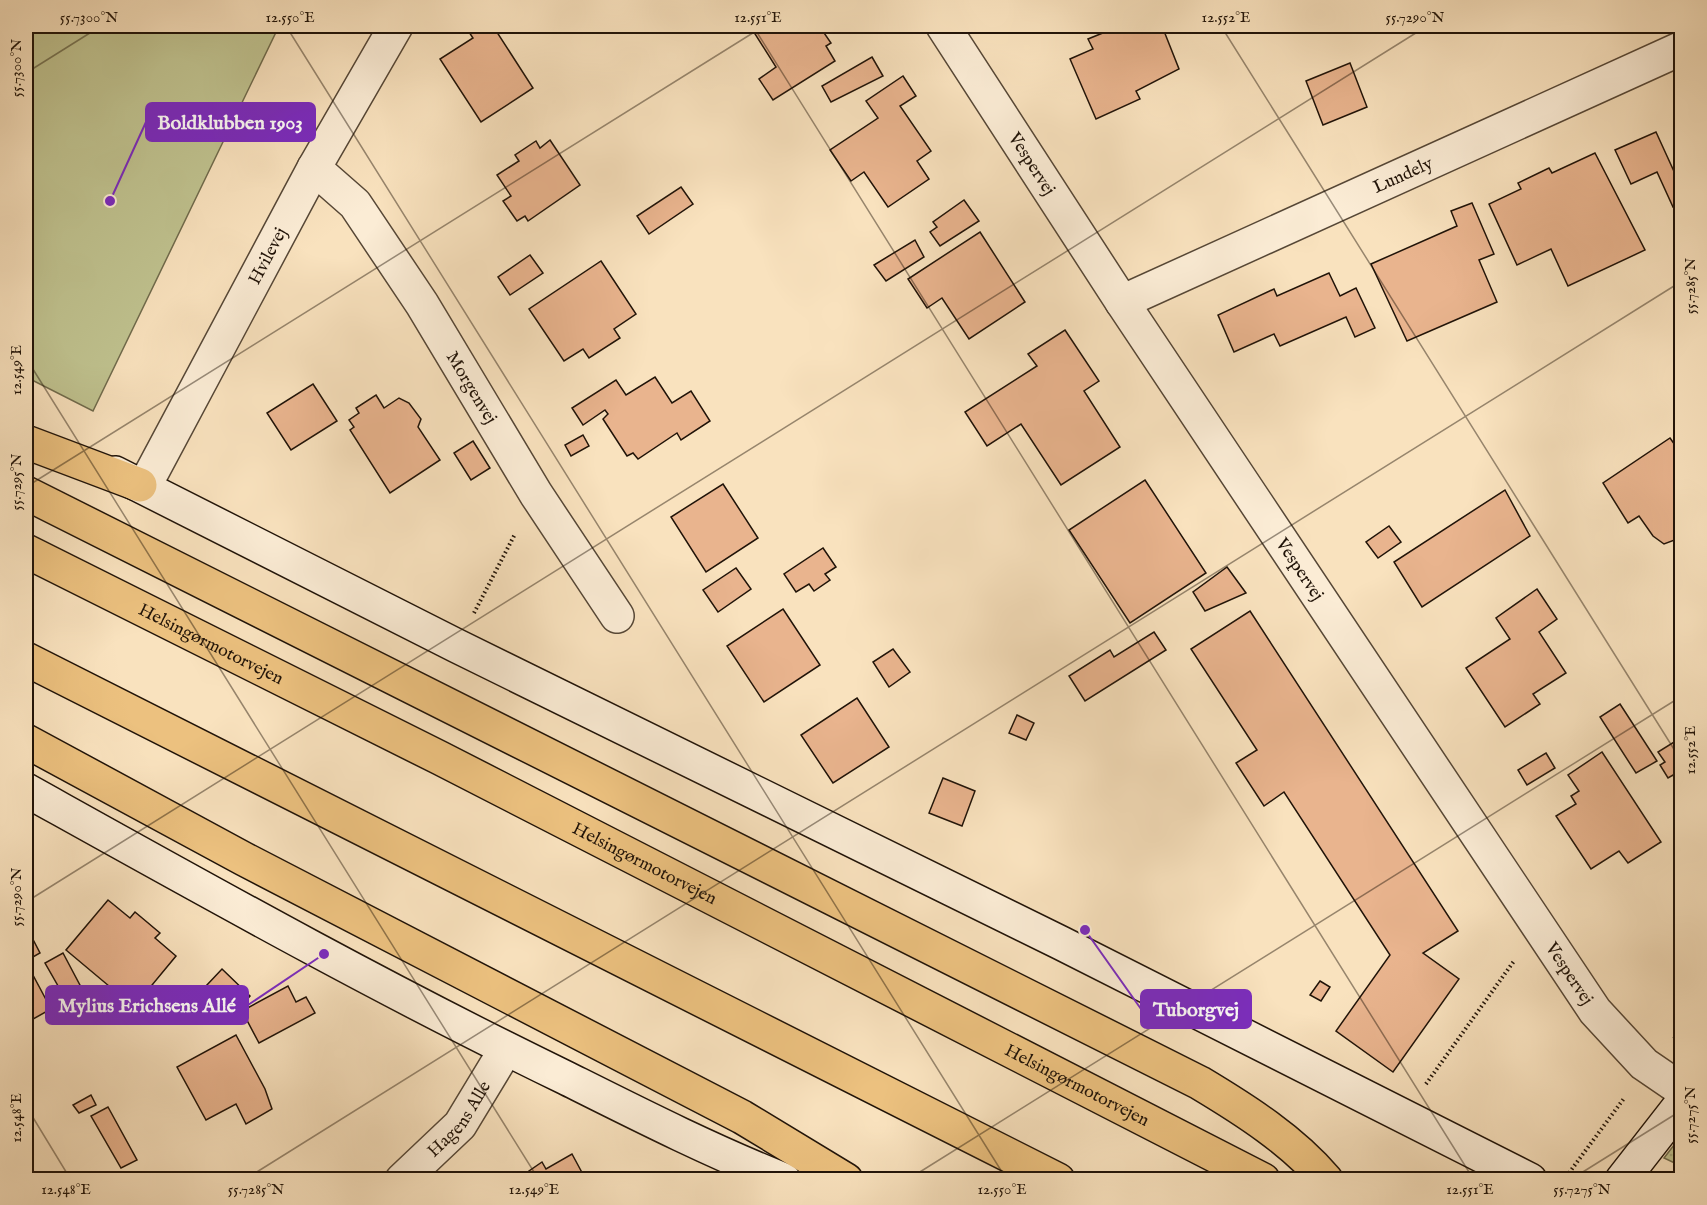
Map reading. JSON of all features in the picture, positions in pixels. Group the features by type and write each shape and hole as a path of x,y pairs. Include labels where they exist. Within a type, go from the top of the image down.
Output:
{"highway":[{"path":"26,442 142,486"},
{"path":"26,493 1200,1083 1239,1106 1279,1136 1326,1179"},
{"name":"Helsingørmotorvejen","path":"26,551 440,758 1263,1179"},
{"path":"26,659 1058,1179"},
{"path":"26,741 244,859 742,1117 846,1179"}],"street":[{"name":"Hvilevej","path":"142,486 314,168 396,26"},
{"name":"Vespervej","path":"943,26 1122,302 1594,1011 1648,1067 1682,1090"},
{"name":"Lundely","path":"1122,302 1682,48"},
{"name":"Morgenvej","path":"314,168 355,204 422,304 536,494 617,616"},
{"path":"26,428 457,646 1061,943 1530,1179"},
{"path":"26,790 288,935 506,1049 724,1156 784,1179"},
{"name":"Hagens Alle","path":"402,1179 460,1125 506,1049"},
{"path":"1622,1179 1682,1102"}],"path":[{"path":"457,646 536,494"},
{"path":"1408,1119 1430,1077 1538,929"},
{"path":"1564,1179 1648,1067 1682,1030"}],"green space":[{"path":"26,26 279,26 93,411 26,377"},
{"path":"1681,1136 1681,1166 1664,1158"}],"building":[{"path":"465,26 493,26 533,88 481,122 440,59 473,38"},
{"path":"750,26 813,26 815,30 820,27 831,43 826,46 835,61 773,100 759,79 776,67"},
{"path":"1120,26 1162,26 1179,69 1136,91 1140,99 1096,119 1070,59 1093,49 1088,39"},
{"path":"872,57 883,76 831,102 822,86"},
{"path":"1350,63 1367,107 1323,125 1306,81"},
{"path":"903,76 916,96 900,106 931,151 917,161 929,179 888,207 864,172 851,181 830,150 878,118 866,101"},
{"path":"1656,132 1682,189 1682,203 1673,207 1657,172 1631,184 1615,150"},
{"path":"550,140 580,185 528,221 525,216 517,221 503,201 511,196 497,175 519,161 515,155 536,141 540,148"},
{"path":"1595,153 1645,250 1568,286 1551,249 1517,265 1489,204 1521,189 1518,183 1549,168 1552,173"},
{"path":"681,187 693,204 649,234 637,216"},
{"path":"964,200 979,221 940,246 930,232 937,227 933,222"},
{"path":"1472,203 1494,254 1479,260 1497,302 1407,341 1371,264 1457,226 1451,211"},
{"path":"980,232 1025,302 969,339 942,298 927,308 908,279"},
{"path":"915,240 924,257 886,281 874,265"},
{"path":"530,255 543,273 510,295 498,277"},
{"path":"601,261 636,314 614,329 620,338 589,358 583,349 564,361 529,309"},
{"path":"1329,273 1340,296 1356,288 1375,328 1355,337 1346,317 1280,346 1274,334 1234,352 1218,315 1274,289 1277,296"},
{"path":"1065,330 1099,381 1084,391 1120,447 1061,485 1021,424 987,446 965,412 1037,366 1028,354"},
{"path":"655,377 672,403 691,391 710,421 681,440 677,433 638,459 633,453 627,456 603,419 608,414 605,410 583,425 572,408 616,380 626,395"},
{"path":"313,384 337,421 291,450 267,413"},
{"path":"376,395 384,408 399,398 409,403 421,419 418,427 440,460 390,493 350,430 354,427 349,420 359,413 356,408"},
{"path":"583,435 589,446 571,456 565,445"},
{"path":"1670,438 1682,455 1682,529 1680,538 1664,544 1653,536 1639,516 1628,523 1603,483"},
{"path":"473,441 490,468 471,480 454,453"},
{"path":"1145,480 1206,573 1130,623 1069,530"},
{"path":"723,484 758,538 706,572 671,517"},
{"path":"1505,490 1530,536 1422,607 1394,562"},
{"path":"1389,526 1401,542 1378,558 1366,542"},
{"path":"823,548 836,567 825,574 830,580 814,591 809,584 796,592 784,574"},
{"path":"1227,567 1246,593 1205,611 1193,592"},
{"path":"736,568 751,589 718,612 703,590"},
{"path":"1537,589 1557,619 1539,632 1566,673 1533,694 1540,704 1505,727 1466,668 1510,639 1496,618"},
{"path":"783,609 820,665 764,702 727,646"},
{"path":"1250,611 1458,931 1423,953 1459,979 1393,1072 1336,1031 1390,955 1284,792 1264,806 1236,763 1257,750 1191,649"},
{"path":"1154,632 1166,650 1085,701 1069,676 1110,650 1114,657"},
{"path":"893,649 910,672 889,687 873,662"},
{"path":"857,698 889,747 833,783 801,735"},
{"path":"1620,704 1657,761 1636,773 1600,717"},
{"path":"1017,715 1034,723 1026,740 1009,733"},
{"path":"1682,737 1682,789 1673,775 1668,778 1660,765 1665,762 1658,752"},
{"path":"1602,752 1661,842 1628,863 1619,851 1591,869 1556,816 1576,804 1571,796 1579,791 1568,775"},
{"path":"1546,753 1555,768 1527,785 1518,770"},
{"path":"943,778 975,791 962,826 929,813"},
{"path":"108,900 130,918 135,912 160,933 155,938 176,956 152,985 157,988 142,1007 137,1003 134,1007 66,950"},
{"path":"26,926 40,953 26,961"},
{"path":"63,953 82,989 65,998 45,963"},
{"path":"26,962 51,1009 26,1023"},
{"path":"222,969 250,996 235,1013 206,986"},
{"path":"1320,981 1330,987 1321,1001 1310,995"},
{"path":"288,986 296,1002 306,997 315,1013 259,1043 242,1011"},
{"path":"236,1035 265,1089 272,1109 246,1124 236,1104 206,1120 177,1067"},
{"path":"91,1095 96,1105 79,1113 73,1105"},
{"path":"108,1107 137,1160 121,1168 91,1116"},
{"path":"572,1154 586,1180 527,1180 532,1177 529,1171 542,1162 546,1169"}],"place":[{"name":"Boldklubben 1903","path":"110,201"},
{"name":"Tuborgvej","path":"1085,930"},
{"name":"Mylius Erichsens Allé","path":"324,954"}]}
